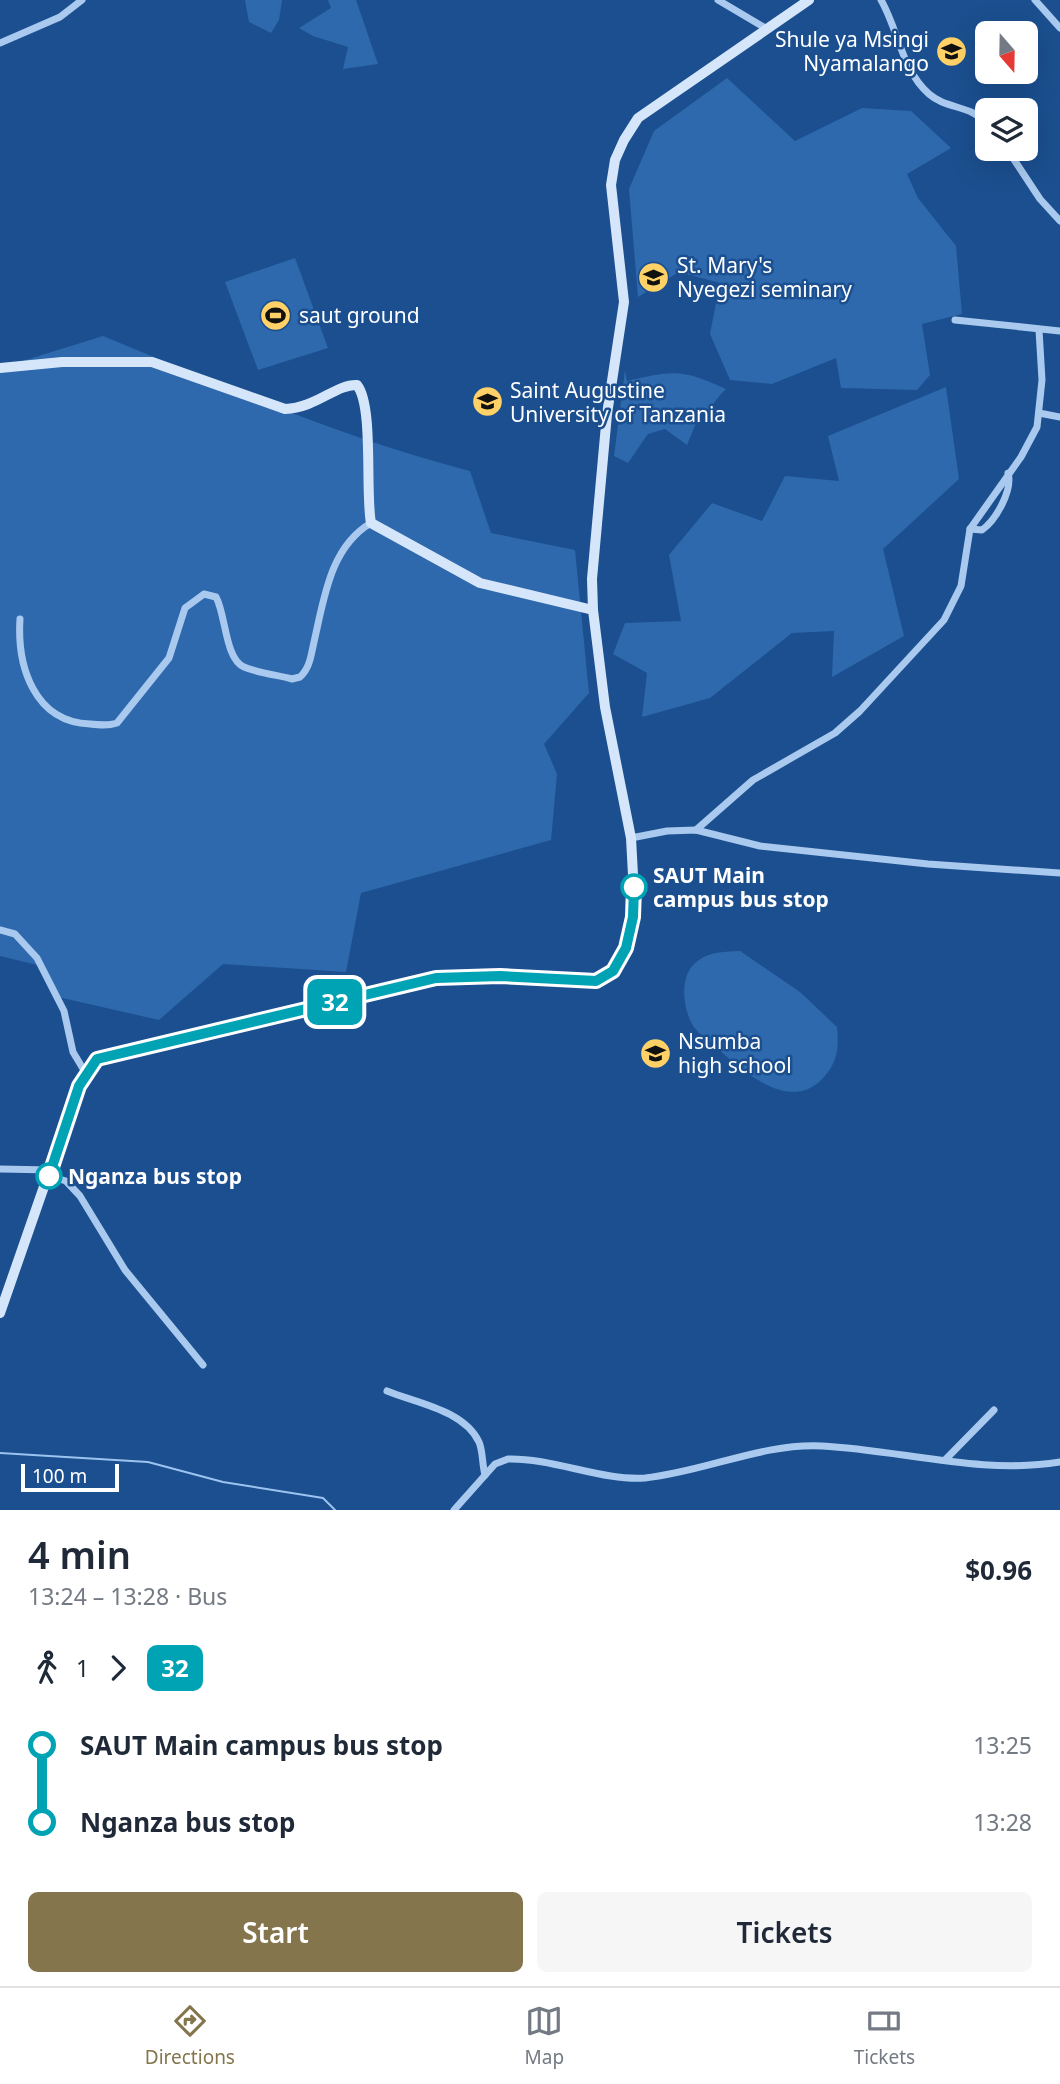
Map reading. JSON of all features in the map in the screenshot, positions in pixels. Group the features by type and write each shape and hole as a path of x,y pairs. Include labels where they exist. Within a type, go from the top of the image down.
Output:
{"main road":[{"path":"0,1312 85,1072 97,1059 108,1054 436,978 500,976 576,982 605,977 620,963 631,934 634,900 631,838 605,707 593,610 594,541 607,414 624,302 612,216 611,185 615,160 624,139 638,118 809,0"},
{"path":"0,369 62,362 152,362 285,409 302,408 344,386 357,384 362,394 368,438 371,523 480,583 593,610"}],"street":[{"path":"0,43 60,17 82,0"},
{"path":"718,0 767,29"},
{"path":"881,0 915,79 938,101 975,113"},
{"path":"1035,0 1060,28"},
{"path":"1015,161 1040,200 1060,221"},
{"path":"955,320 1058,331"},
{"path":"696,830 753,780 835,733 926,642 954,604 961,586 970,529 1031,441 1039,413 1039,330"},
{"path":"1040,348 1058,331"},
{"path":"1039,413 1060,417"},
{"path":"970,529 985,528 1009,490 1008,473"},
{"path":"978,517 996,510"},
{"path":"20,619 22,664 29,683 46,708 67,721 85,724 117,723 169,658 185,608 193,599 204,594 216,597 221,607 231,652 242,667 292,679 300,677 309,663 339,555 349,540 371,523"},
{"path":"631,838 667,831 696,830 760,846 928,864 1060,873"},
{"path":"0,930 15,934 37,958 64,1011 73,1052 85,1072"},
{"path":"0,1169 50,1173 66,1181 80,1196 125,1270 203,1365"},
{"path":"387,1391 430,1405 469,1430 480,1444 485,1475"},
{"path":"945,1460 994,1410"},
{"path":"454,1510 501,1460 523,1458 642,1478 678,1473 793,1446 842,1447 945,1460 1039,1465 1060,1462"}],"shaded area":[{"path":"245,0 282,0 279,20 271,33 249,22"},
{"path":"328,0 356,0 378,64 343,69 348,47 313,36 299,28 331,8"},
{"path":"727,78 795,141 862,108 911,111 951,148 907,174 918,198 956,246 962,314 922,324 930,375 917,390 841,388 836,358 772,384 730,380 710,334 720,283 679,272 638,297 629,189 654,131"},
{"name":"saut ground","path":"295,258 328,348 258,370 225,282"},
{"path":"103,336 330,427 470,471 491,533 575,550 589,693 544,744 557,774 551,840 361,893 346,972 223,964 159,1020 58,997 37,965 0,956 0,368"},
{"path":"625,370 627,381 678,373 726,389 707,411 699,416 687,445 665,429 648,434 628,463 614,456"},
{"path":"946,387 959,479 883,549 904,636 832,677 834,631 792,633 710,698 642,717 647,673 613,654 625,623 681,621 669,555 712,503 762,521 785,476 839,481 828,436"},
{"path":"740,951 800,992 837,1027 835,1059 829,1071 811,1088 797,1092 767,1085 739,1067 692,1024 686,1008 684,990 685,981 693,965 719,952"}],"waterway":[{"path":"0,1453 148,1462 223,1482 323,1498 335,1510"}],"bus line":[{"name":"32","path":"49,1176 79,1086 85,1072 97,1059 108,1054 436,978 500,976 596,981 613,971 620,963 631,934 634,887"}],"place":[{"name":"Shule ya Msingi Nyamalango","path":"952,51"},
{"name":"St. Mary's Nyegezi seminary","path":"654,277"},
{"name":"saut ground","path":"276,315"},
{"name":"Saint Augustine University of Tanzania","path":"487,402"},
{"name":"SAUT Main campus bus stop","path":"634,887"},
{"name":"Nsumba high school","path":"655,1053"},
{"name":"Nganza bus stop","path":"49,1176"}]}
